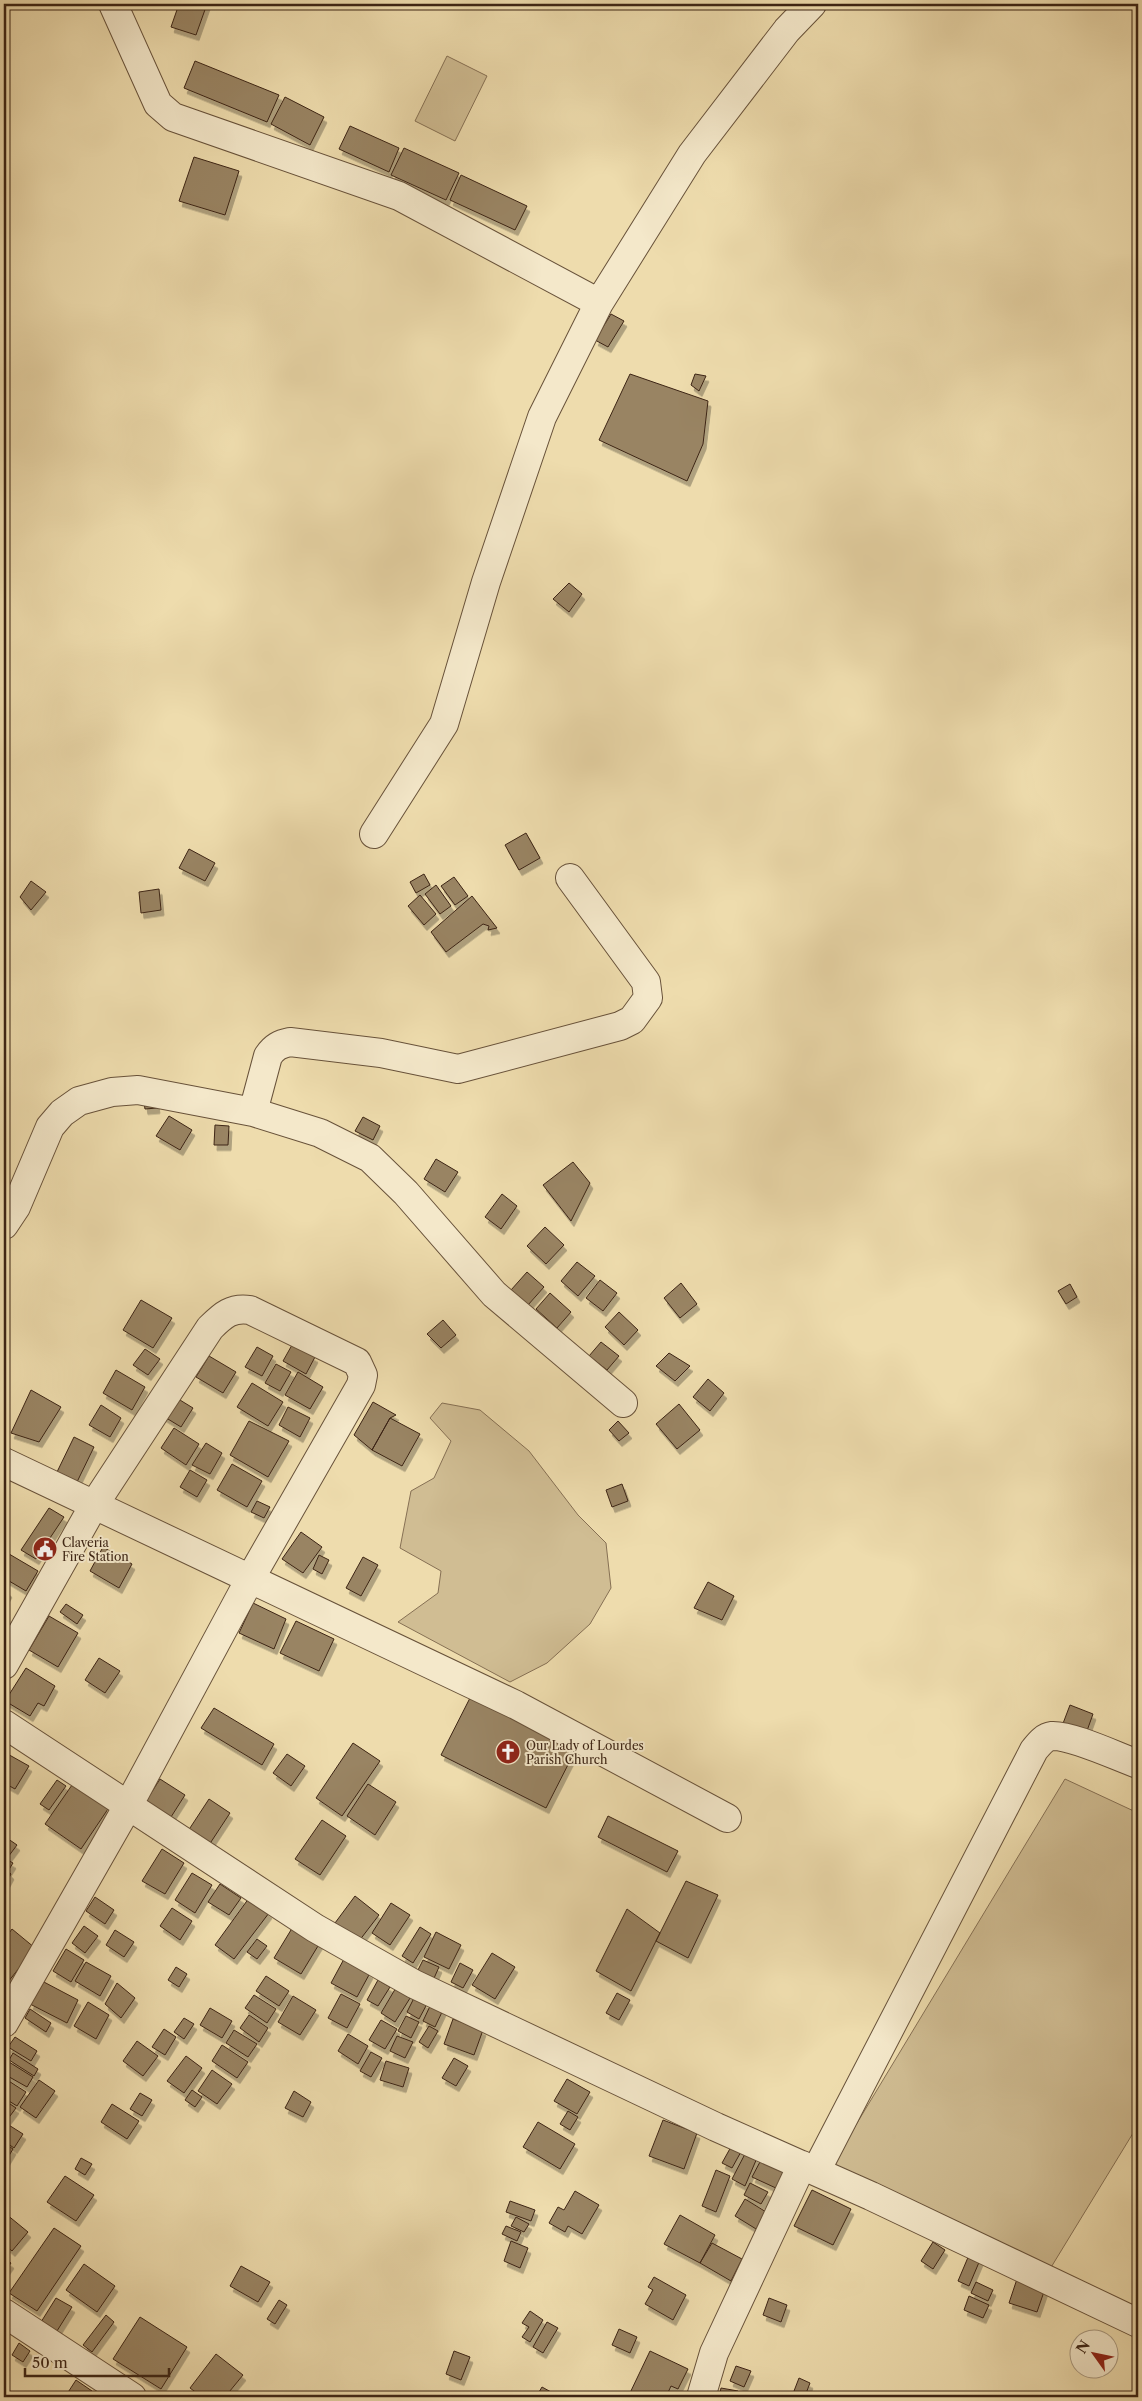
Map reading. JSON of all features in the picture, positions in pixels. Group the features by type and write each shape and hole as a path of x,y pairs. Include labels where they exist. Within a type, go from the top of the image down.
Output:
{"street":[{"path":"113,4 158,104 173,117 399,196 599,303"},
{"path":"374,834 444,724 486,582 542,417 599,303 692,154 787,30 812,4"},
{"path":"253,1112 268,1056 272,1049 281,1044 290,1042 381,1053 458,1068 474,1066 620,1026 632,1020 648,998 646,982 570,878"},
{"path":"4,1225 16,1207 50,1127 62,1113 79,1101 112,1092 138,1090 253,1112 320,1133 370,1158 406,1193 494,1294 623,1403"},
{"path":"4,1666 94,1505 210,1328 222,1316 233,1310 250,1310 357,1362 364,1375 361,1385 250,1579 128,1806 8,2007"},
{"path":"4,1462 516,1705 727,1818"},
{"path":"4,1724 315,1928 414,1984 707,2123 809,2168 1138,2322"},
{"path":"701,2397 714,2353 809,2168 1034,1750 1042,1740 1051,1736 1065,1737 1138,1764"},
{"path":"4,2313 132,2397"}],"shaded area":[{"path":"447,56 487,76 455,141 415,121"},
{"path":"442,1403 480,1410 529,1451 578,1515 606,1543 611,1588 590,1624 547,1663 510,1682 398,1622 438,1593 441,1571 400,1548 411,1491 434,1478 451,1441 430,1418"},
{"path":"1065,1779 1138,1813 1138,2125 1050,2269 831,2166"}],"building":[{"path":"179,4 207,4 196,35 171,27"},
{"path":"195,61 279,95 267,122 184,88"},
{"path":"285,97 324,117 310,145 271,124"},
{"path":"350,126 399,148 389,172 339,149"},
{"path":"404,148 459,173 446,200 391,175"},
{"path":"194,157 239,171 225,215 179,201"},
{"path":"461,175 527,206 515,230 450,200"},
{"path":"611,314 624,321 608,347 595,340"},
{"path":"630,374 708,401 703,444 687,481 599,440"},
{"path":"695,374 706,376 699,391 691,385"},
{"path":"569,583 582,594 569,612 553,599"},
{"path":"526,833 540,858 519,870 505,845"},
{"path":"189,849 215,863 205,881 179,868"},
{"path":"424,874 430,885 416,893 410,882"},
{"path":"454,877 468,896 455,905 441,886"},
{"path":"31,881 46,892 31,910 20,897"},
{"path":"436,885 451,906 440,914 425,894"},
{"path":"159,889 161,910 141,913 139,892"},
{"path":"420,895 436,914 424,925 408,906"},
{"path":"472,896 497,928 488,930 489,926 483,924 446,952 431,932"},
{"path":"156,1102 157,1108 145,1109 144,1103"},
{"path":"169,1116 192,1130 180,1150 156,1136"},
{"path":"363,1117 380,1126 373,1140 355,1131"},
{"path":"215,1125 229,1126 228,1145 214,1145"},
{"path":"436,1159 458,1172 445,1192 424,1179"},
{"path":"573,1162 590,1183 571,1221 543,1185"},
{"path":"502,1194 517,1206 501,1229 485,1217"},
{"path":"545,1227 564,1245 546,1264 527,1246"},
{"path":"577,1262 595,1276 578,1296 561,1281"},
{"path":"527,1272 544,1287 528,1305 511,1290"},
{"path":"600,1280 617,1293 603,1311 586,1298"},
{"path":"681,1283 697,1304 680,1318 664,1298"},
{"path":"1070,1284 1077,1297 1066,1304 1058,1291"},
{"path":"550,1293 571,1312 557,1328 536,1309"},
{"path":"141,1300 172,1318 153,1348 123,1330"},
{"path":"619,1312 638,1330 624,1345 605,1327"},
{"path":"443,1320 456,1335 441,1348 427,1334"},
{"path":"601,1342 619,1356 607,1370 589,1356"},
{"path":"292,1345 315,1357 306,1374 283,1361"},
{"path":"257,1347 273,1356 262,1376 245,1367"},
{"path":"145,1349 160,1359 148,1375 133,1365"},
{"path":"669,1353 690,1366 675,1381 656,1366"},
{"path":"209,1356 236,1372 223,1393 196,1377"},
{"path":"276,1364 291,1372 280,1391 265,1383"},
{"path":"116,1370 145,1387 132,1410 103,1393"},
{"path":"298,1372 323,1387 310,1409 285,1395"},
{"path":"708,1379 724,1393 710,1411 693,1397"},
{"path":"252,1383 283,1402 268,1426 237,1407"},
{"path":"31,1390 61,1407 39,1442 11,1433"},
{"path":"175,1397 193,1408 181,1427 163,1416"},
{"path":"373,1402 396,1415 390,1418 372,1450 354,1435"},
{"path":"679,1404 700,1430 677,1449 656,1424"},
{"path":"101,1405 121,1418 110,1437 89,1425"},
{"path":"288,1407 310,1418 300,1437 279,1425"},
{"path":"390,1418 420,1434 402,1466 372,1450"},
{"path":"249,1421 289,1441 268,1477 230,1455"},
{"path":"618,1421 629,1433 619,1441 609,1430"},
{"path":"174,1428 199,1444 186,1465 161,1448"},
{"path":"74,1437 94,1447 77,1482 57,1472"},
{"path":"206,1443 222,1453 210,1474 192,1465"},
{"path":"232,1464 262,1481 247,1507 217,1490"},
{"path":"190,1470 207,1480 197,1497 180,1487"},
{"path":"622,1484 628,1501 612,1507 606,1490"},
{"path":"257,1501 270,1507 264,1518 251,1512"},
{"path":"49,1508 64,1517 36,1559 21,1550"},
{"path":"301,1532 322,1547 303,1573 282,1559"},
{"path":"103,1547 132,1564 119,1588 90,1571"},
{"path":"4,1551 38,1571 26,1591 4,1578"},
{"path":"319,1555 329,1560 322,1574 313,1569"},
{"path":"363,1557 378,1565 361,1596 346,1588"},
{"path":"708,1582 734,1596 722,1620 694,1608"},
{"path":"4,1588 9,1592 4,1601"},
{"path":"253,1603 286,1619 274,1649 239,1633"},
{"path":"66,1604 83,1615 77,1624 60,1612"},
{"path":"49,1616 78,1633 58,1667 29,1650"},
{"path":"296,1621 334,1639 319,1671 280,1653"},
{"path":"99,1658 120,1671 105,1693 85,1680"},
{"path":"26,1668 55,1686 44,1706 38,1703 30,1716 5,1701"},
{"name":"Our Lady of Lourdes Parish Church","path":"471,1696 576,1749 546,1808 441,1755"},
{"path":"1070,1705 1093,1714 1083,1742 1059,1734"},
{"path":"214,1708 274,1744 262,1765 201,1728"},
{"path":"353,1743 380,1761 342,1816 316,1798"},
{"path":"4,1752 29,1766 15,1789 4,1783"},
{"path":"287,1754 305,1766 291,1786 273,1773"},
{"path":"160,1779 185,1795 171,1817 146,1801"},
{"path":"57,1780 66,1786 49,1810 40,1804"},
{"path":"368,1784 396,1802 375,1835 347,1816"},
{"path":"72,1785 108,1809 81,1849 45,1824"},
{"path":"209,1799 230,1813 209,1845 188,1831"},
{"path":"608,1816 678,1851 667,1872 598,1837"},
{"path":"322,1820 346,1836 320,1875 295,1859"},
{"path":"4,1836 17,1845 8,1857 4,1854"},
{"path":"162,1849 184,1863 165,1894 142,1881"},
{"path":"4,1858 13,1863 8,1871 11,1874 5,1885"},
{"path":"192,1873 212,1885 195,1913 175,1900"},
{"path":"686,1881 718,1895 688,1958 656,1941"},
{"path":"220,1884 241,1898 229,1915 208,1902"},
{"path":"355,1896 379,1915 359,1941 335,1923"},
{"path":"95,1897 114,1910 105,1924 86,1911"},
{"path":"249,1898 269,1913 234,1959 215,1945"},
{"path":"391,1903 410,1915 390,1945 372,1933"},
{"path":"172,1908 192,1921 180,1940 160,1926"},
{"path":"627,1909 660,1933 631,1991 596,1971"},
{"path":"294,1925 321,1941 301,1974 274,1958"},
{"path":"84,1926 98,1936 85,1953 72,1943"},
{"path":"420,1927 431,1934 413,1963 402,1956"},
{"path":"12,1929 35,1948 4,1987 4,1940"},
{"path":"115,1930 134,1942 124,1957 106,1945"},
{"path":"436,1932 461,1945 449,1969 424,1957"},
{"path":"257,1939 267,1946 257,1959 247,1952"},
{"path":"66,1949 84,1960 71,1982 53,1971"},
{"path":"492,1953 515,1967 495,1999 472,1985"},
{"path":"344,1959 370,1973 357,1997 331,1983"},
{"path":"423,1960 439,1967 431,1985 415,1976"},
{"path":"86,1962 111,1976 100,1996 75,1981"},
{"path":"460,1963 473,1970 463,1988 451,1982"},
{"path":"176,1967 187,1974 179,1987 168,1980"},
{"path":"266,1976 289,1991 279,2006 256,1991"},
{"path":"378,1980 390,1987 378,2006 367,2000"},
{"path":"42,1981 78,2000 67,2023 30,2004"},
{"path":"117,1983 135,1998 121,2018 105,2004"},
{"path":"397,1986 412,1995 395,2022 381,2013"},
{"path":"617,1993 630,2000 619,2020 606,2013"},
{"path":"341,1994 360,2004 347,2028 328,2018"},
{"path":"254,1995 276,2009 267,2023 245,2008"},
{"path":"293,1996 316,2010 300,2035 278,2022"},
{"path":"414,1998 427,2004 419,2019 407,2012"},
{"path":"88,2002 109,2015 96,2039 74,2026"},
{"path":"431,2004 443,2010 435,2027 423,2021"},
{"path":"210,2008 232,2021 222,2038 200,2025"},
{"path":"30,2009 51,2023 46,2032 25,2018"},
{"path":"249,2015 268,2028 259,2042 240,2028"},
{"path":"406,2016 419,2022 411,2038 398,2031"},
{"path":"184,2018 194,2024 184,2039 174,2032"},
{"path":"453,2019 483,2030 474,2055 444,2044"},
{"path":"381,2020 397,2029 385,2049 369,2040"},
{"path":"429,2026 438,2031 428,2048 419,2042"},
{"path":"164,2029 176,2037 165,2055 152,2047"},
{"path":"234,2030 257,2044 248,2057 226,2043"},
{"path":"348,2034 368,2046 358,2064 338,2051"},
{"path":"397,2036 413,2042 405,2058 390,2051"},
{"path":"15,2037 37,2051 31,2061 8,2047"},
{"path":"137,2041 158,2056 143,2076 123,2061"},
{"path":"222,2045 248,2062 237,2078 212,2061"},
{"path":"371,2052 382,2058 371,2077 360,2071"},
{"path":"13,2053 38,2069 34,2076 9,2060"},
{"path":"186,2056 202,2068 184,2093 167,2081"},
{"path":"454,2058 468,2066 456,2086 442,2078"},
{"path":"386,2061 409,2068 403,2087 380,2080"},
{"path":"9,2062 33,2077 27,2087 4,2074"},
{"path":"212,2070 232,2084 217,2104 198,2091"},
{"path":"4,2078 26,2092 17,2106 4,2098"},
{"path":"567,2079 590,2092 577,2114 554,2101"},
{"path":"39,2080 55,2091 36,2118 20,2107"},
{"path":"192,2090 202,2097 195,2107 185,2100"},
{"path":"294,2091 311,2102 303,2117 285,2108"},
{"path":"140,2093 152,2100 142,2116 130,2109"},
{"path":"4,2100 16,2108 7,2120 4,2118"},
{"path":"112,2104 139,2121 127,2139 101,2122"},
{"path":"568,2111 578,2117 570,2130 560,2124"},
{"path":"663,2120 697,2133 684,2169 649,2156"},
{"path":"4,2122 23,2134 14,2148 4,2141"},
{"path":"538,2122 575,2144 560,2169 523,2147"},
{"path":"4,2143 13,2149 4,2164"},
{"path":"732,2145 742,2150 732,2168 722,2163"},
{"path":"746,2152 757,2158 745,2186 732,2179"},
{"path":"81,2158 92,2164 85,2175 75,2169"},
{"path":"761,2160 786,2172 778,2189 752,2177"},
{"path":"716,2170 730,2176 716,2212 702,2206"},
{"path":"65,2176 94,2195 76,2221 47,2202"},
{"path":"750,2183 768,2192 761,2204 744,2195"},
{"path":"812,2190 851,2209 833,2245 794,2226"},
{"path":"575,2191 599,2205 582,2234 568,2226 565,2232 549,2223 558,2207 564,2210"},
{"path":"745,2199 771,2215 761,2232 735,2216"},
{"path":"510,2201 535,2210 531,2221 506,2212"},
{"path":"6,2214 28,2232 12,2251 4,2244 4,2216"},
{"path":"680,2215 715,2235 700,2263 664,2244"},
{"path":"516,2217 529,2224 524,2232 511,2226"},
{"path":"506,2226 521,2232 517,2241 502,2234"},
{"path":"54,2228 81,2246 37,2311 9,2293"},
{"path":"511,2241 528,2248 520,2268 504,2261"},
{"path":"933,2242 945,2250 933,2269 921,2261"},
{"path":"712,2243 742,2259 731,2281 700,2263"},
{"path":"969,2255 980,2260 969,2286 958,2281"},
{"path":"4,2258 11,2263 4,2273"},
{"path":"84,2264 115,2286 97,2312 66,2290"},
{"path":"241,2266 270,2282 258,2302 230,2286"},
{"path":"1019,2273 1047,2283 1037,2312 1009,2303"},
{"path":"654,2277 686,2295 673,2320 645,2304 653,2290 648,2287"},
{"path":"976,2282 993,2290 988,2301 971,2293"},
{"path":"969,2296 989,2305 983,2318 964,2310"},
{"path":"56,2298 72,2307 57,2331 41,2322"},
{"path":"769,2298 787,2305 781,2322 763,2315"},
{"path":"279,2300 287,2305 275,2324 267,2319"},
{"path":"530,2311 543,2320 530,2342 522,2337 529,2327 522,2323"},
{"path":"106,2315 114,2322 92,2352 83,2345"},
{"path":"140,2317 187,2347 161,2389 113,2359"},
{"path":"547,2322 558,2328 543,2353 533,2347"},
{"path":"619,2329 637,2337 630,2353 612,2345"},
{"path":"19,2343 30,2351 23,2362 12,2355"},
{"path":"454,2351 470,2357 461,2380 446,2374"},
{"path":"650,2351 688,2369 678,2389 671,2386 666,2397 634,2397 629,2395"},
{"path":"216,2354 243,2375 225,2397 202,2397 190,2388"},
{"path":"736,2366 751,2371 744,2387 730,2381"},
{"path":"799,2378 810,2383 805,2396 794,2391"},
{"path":"76,2380 92,2391 88,2397 65,2397"},
{"path":"4,2383 9,2387 4,2395"},
{"path":"542,2387 560,2397 536,2397"},
{"path":"721,2388 738,2391 737,2397 719,2397"},
{"path":"101,2390 111,2397 96,2397"}],"place":[{"name":"Claveria Fire Station","path":"45,1549"},
{"name":"Our Lady of Lourdes Parish Church","path":"508,1752"}]}
